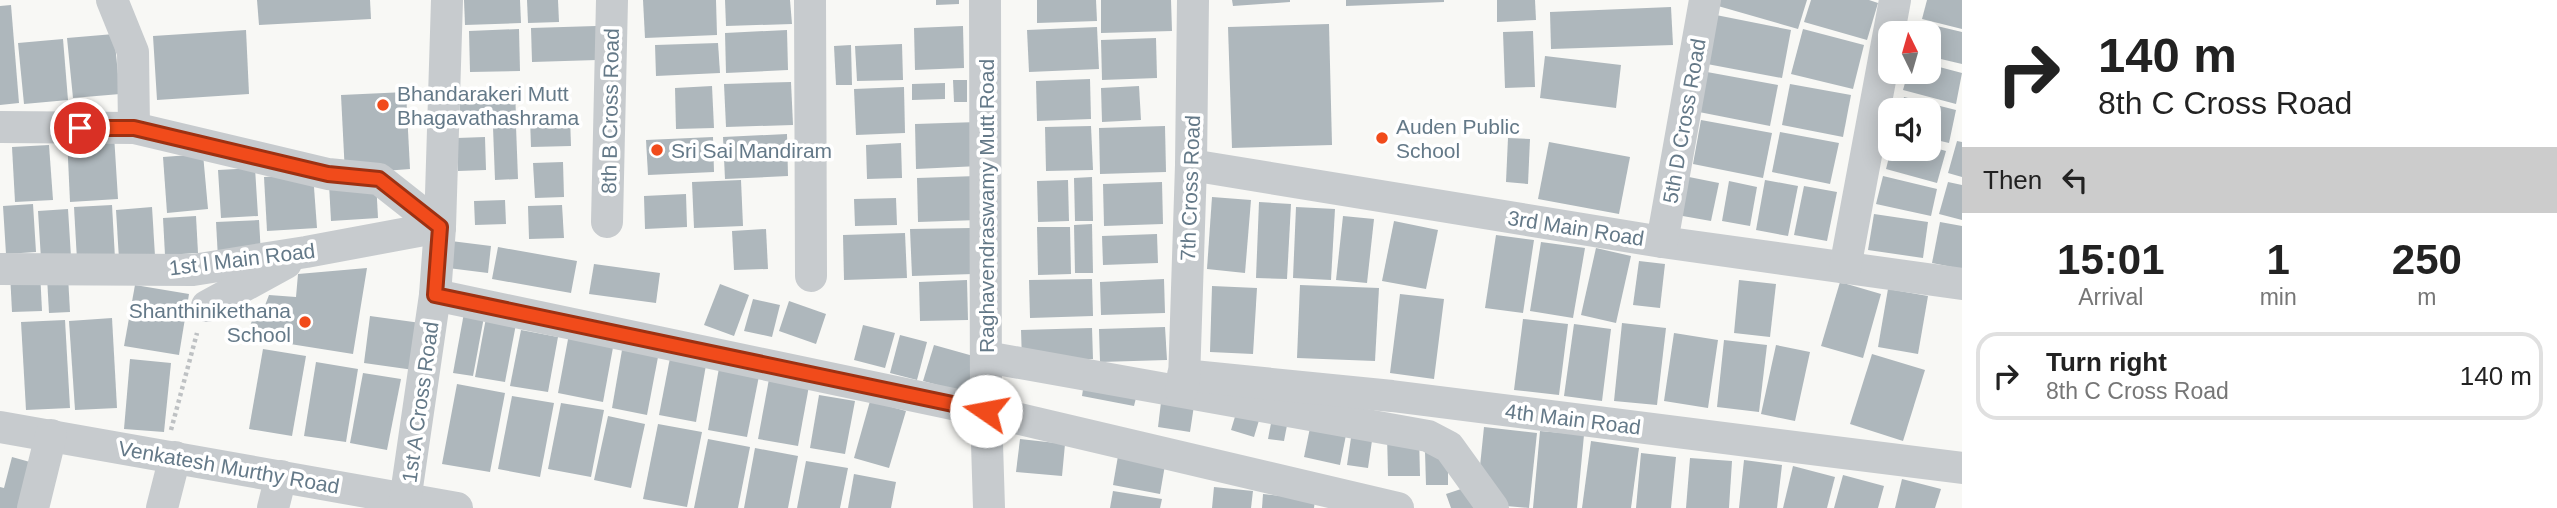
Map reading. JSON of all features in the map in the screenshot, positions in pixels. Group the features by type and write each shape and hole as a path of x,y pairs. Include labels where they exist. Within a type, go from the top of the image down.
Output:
{"street":[{"path":"112,0 133,52 134,128"},
{"name":"1st A Cross Road","path":"405,503 435,295 440,227 447,0"},
{"name":"8th B Cross Road","path":"607,222 612,0"},
{"path":"810,0 811,276"},
{"name":"Raghavendraswamy Mutt Road","path":"985,0 986,411 989,508"},
{"name":"7th Cross Road","path":"1182,383 1191,165 1193,0"},
{"name":"5th D Cross Road","path":"1662,242 1705,0"},
{"path":"1845,268 1895,0"},
{"path":"0,127 134,128 328,174 379,179 440,227"},
{"name":"3rd Main Road","path":"1191,165 1662,242 1962,284"},
{"name":"1st I Main Road","path":"0,269 193,270 440,227"},
{"path":"207,306 306,252"},
{"path":"435,295 986,411 1398,508"},
{"path":"986,357 1182,383 1428,436 1449,447 1493,508"},
{"name":"4th Main Road","path":"1182,383 1392,396 1962,468"},
{"name":"Venkatesh Murthy Road","path":"0,427 281,476 405,503 457,508"},
{"path":"33,508 51,435"},
{"path":"162,508 170,456"},
{"path":"273,508 281,476"}],"path":[{"path":"170,456 200,319 207,306"}],"building":[{"path":"257,0 370,0 371,19 259,25"},
{"path":"464,0 520,0 521,23 465,25"},
{"path":"527,0 558,0 559,22 528,23"},
{"path":"643,0 716,0 717,35 645,38"},
{"path":"725,0 790,0 792,24 726,26"},
{"path":"936,0 959,0 959,4 936,5"},
{"path":"1037,0 1096,0 1097,21 1037,23"},
{"path":"1101,0 1171,0 1172,31 1101,33"},
{"path":"1232,0 1290,0 1290,2 1233,6"},
{"path":"1346,0 1444,0 1444,2 1346,6"},
{"path":"1497,0 1535,0 1536,20 1497,22"},
{"path":"1719,0 1807,0 1798,29 1718,6"},
{"path":"1811,0 1869,0 1878,3 1867,40 1804,22"},
{"path":"1927,0 1962,0 1962,29 1941,24 1941,21 1922,19"},
{"path":"11,5 19,103 0,105 0,6"},
{"path":"1671,7 1673,45 1551,49 1550,12"},
{"path":"1716,15 1791,30 1782,78 1707,64"},
{"path":"1329,24 1332,145 1232,148 1228,27"},
{"path":"596,26 597,60 532,62 531,28"},
{"path":"963,26 964,68 915,70 914,28"},
{"path":"1097,27 1099,69 1029,72 1027,30"},
{"path":"1941,27 1962,32 1962,64 1941,59"},
{"path":"519,29 520,71 470,72 469,31"},
{"path":"1803,29 1864,45 1853,89 1791,74"},
{"path":"246,30 249,94 157,100 153,36"},
{"path":"787,30 788,70 726,73 725,33"},
{"path":"1533,31 1535,87 1505,88 1503,32"},
{"path":"114,34 120,94 73,98 67,38"},
{"path":"1156,38 1157,78 1102,80 1101,40"},
{"path":"63,39 68,100 24,104 18,43"},
{"path":"718,43 720,73 656,76 655,45"},
{"path":"902,44 903,80 857,81 855,46"},
{"path":"851,45 852,85 836,85 834,46"},
{"path":"1545,56 1621,65 1616,108 1540,98"},
{"path":"1941,67 1962,73 1956,104 1903,90 1905,84 1941,84"},
{"path":"1707,72 1778,85 1770,126 1699,112"},
{"path":"1090,79 1091,119 1037,121 1036,81"},
{"path":"953,80 967,80 967,102 954,102"},
{"path":"791,82 793,125 726,127 724,84"},
{"path":"945,83 945,99 912,100 912,84"},
{"path":"1790,84 1851,95 1843,137 1782,125"},
{"path":"712,86 714,128 676,129 675,88"},
{"path":"1139,86 1141,120 1102,122 1101,88"},
{"path":"515,87 516,119 460,121 459,89"},
{"path":"904,87 905,133 856,135 854,89"},
{"path":"406,92 410,169 345,174 341,95"},
{"path":"1941,106 1956,110 1949,143 1941,141"},
{"path":"570,117 571,146 531,147 530,119"},
{"path":"1701,120 1772,133 1763,178 1693,164"},
{"path":"978,122 979,166 916,169 915,124"},
{"path":"516,126 518,179 495,180 493,127"},
{"path":"1091,126 1093,170 1046,171 1045,127"},
{"path":"1165,126 1166,172 1100,174 1099,128"},
{"path":"1780,132 1839,143 1830,184 1772,172"},
{"path":"787,134 788,176 725,179 723,137"},
{"path":"114,135 118,199 70,202 67,137"},
{"path":"485,137 486,170 458,171 457,138"},
{"path":"713,137 714,172 648,175 646,140"},
{"path":"1508,138 1530,139 1528,184 1506,182"},
{"path":"1957,141 1962,142 1962,177 1948,173"},
{"path":"1549,142 1630,157 1619,214 1538,199"},
{"path":"901,143 902,178 867,179 866,145"},
{"path":"49,145 53,200 15,202 12,147"},
{"path":"1941,150 1946,151 1937,183 1886,169 1888,161 1941,161"},
{"path":"203,154 208,209 167,213 163,157"},
{"path":"563,162 564,197 535,198 533,163"},
{"path":"255,168 258,216 221,218 218,170"},
{"path":"313,174 317,228 267,231 264,177"},
{"path":"977,176 979,220 918,222 917,178"},
{"path":"1684,176 1719,183 1711,221 1677,215"},
{"path":"1883,176 1937,189 1931,216 1876,204"},
{"path":"1092,177 1093,221 1075,221 1074,178"},
{"path":"741,180 743,226 694,228 692,182"},
{"path":"1068,180 1069,221 1038,222 1037,181"},
{"path":"1765,180 1798,186 1788,236 1756,230"},
{"path":"376,181 378,218 331,221 329,184"},
{"path":"1729,181 1757,187 1750,226 1722,221"},
{"path":"1162,182 1163,224 1104,226 1103,184"},
{"path":"1948,182 1962,185 1962,220 1939,214"},
{"path":"1804,186 1837,192 1827,241 1794,235"},
{"path":"686,194 687,227 645,229 644,196"},
{"path":"1212,197 1251,200 1245,273 1207,269"},
{"path":"896,198 897,225 855,226 854,199"},
{"path":"505,200 506,224 475,225 474,201"},
{"path":"1259,202 1291,204 1287,279 1256,278"},
{"path":"33,204 36,252 6,254 3,206"},
{"path":"112,205 115,258 77,260 74,207"},
{"path":"562,205 564,238 529,239 528,206"},
{"path":"152,207 155,256 119,259 116,210"},
{"path":"1296,207 1335,209 1331,280 1293,278"},
{"path":"68,209 71,257 41,259 38,211"},
{"path":"1874,214 1928,222 1923,258 1868,250"},
{"path":"196,216 198,253 165,255 163,218"},
{"path":"1343,216 1374,219 1367,283 1336,280"},
{"path":"259,220 261,255 218,258 216,222"},
{"path":"1394,221 1438,230 1426,289 1382,281"},
{"path":"1940,222 1962,226 1962,269 1932,263"},
{"path":"1092,224 1093,273 1075,273 1074,225"},
{"path":"1037,227 1070,227 1071,274 1038,275"},
{"path":"972,228 973,274 912,276 910,229"},
{"path":"766,229 768,269 734,270 732,231"},
{"path":"905,233 907,278 844,280 843,235"},
{"path":"1157,234 1158,263 1103,265 1102,236"},
{"path":"1496,235 1534,240 1523,313 1485,308"},
{"path":"451,241 491,246 488,273 448,268"},
{"path":"1541,242 1585,248 1573,318 1530,311"},
{"path":"498,247 577,261 571,293 492,279"},
{"path":"1596,248 1631,256 1616,323 1581,315"},
{"path":"1639,261 1665,264 1660,308 1633,305"},
{"path":"594,264 660,273 656,303 589,294"},
{"name":"Shanthinikethana School","path":"367,268 353,354 246,337 257,307 264,308 269,295 296,297 298,274"},
{"path":"40,271 42,311 12,312 10,273"},
{"path":"68,276 70,312 49,313 47,277"},
{"path":"1092,279 1093,316 1030,318 1029,280"},
{"path":"1164,279 1165,313 1101,315 1100,282"},
{"path":"967,280 968,320 920,321 919,282"},
{"path":"1739,280 1776,284 1770,337 1734,333"},
{"path":"1840,282 1881,294 1863,358 1821,346"},
{"path":"720,284 749,295 734,336 704,325"},
{"path":"135,285 189,294 179,355 124,346"},
{"path":"1300,285 1379,288 1375,361 1297,358"},
{"path":"1212,286 1257,288 1253,354 1210,352"},
{"path":"1888,289 1928,296 1918,354 1878,347"},
{"path":"1400,294 1444,299 1434,379 1390,373"},
{"path":"753,299 780,305 772,337 744,331"},
{"path":"789,301 826,314 816,344 779,331"},
{"path":"464,313 484,317 473,376 453,373"},
{"path":"370,316 428,324 421,371 364,363"},
{"path":"112,318 117,408 75,410 69,321"},
{"path":"486,318 516,324 505,382 475,377"},
{"path":"1523,319 1568,324 1559,395 1514,390"},
{"path":"65,320 70,408 26,410 21,322"},
{"path":"1622,323 1666,328 1657,405 1614,401"},
{"path":"1574,324 1611,329 1602,401 1564,396"},
{"path":"863,325 895,333 885,368 854,360"},
{"path":"1165,327 1167,360 1100,362 1099,329"},
{"path":"1092,328 1093,359 1022,361 1021,330"},
{"path":"521,330 558,337 548,392 510,386"},
{"path":"1674,333 1718,340 1708,408 1664,401"},
{"path":"569,334 614,342 603,402 558,393"},
{"path":"900,335 927,342 917,380 890,373"},
{"path":"1724,340 1767,345 1759,412 1717,407"},
{"path":"934,345 984,359 974,395 923,381"},
{"path":"1776,345 1810,352 1795,421 1761,414"},
{"path":"263,349 306,356 292,436 249,429"},
{"path":"622,350 658,357 647,415 612,408"},
{"path":"1872,354 1925,370 1903,441 1850,424"},
{"path":"670,358 706,365 696,422 659,415"},
{"path":"130,359 171,363 164,432 124,429"},
{"path":"316,362 358,369 346,442 304,436"},
{"path":"719,368 759,376 747,437 708,430"},
{"path":"363,373 401,379 387,450 350,443"},
{"path":"769,379 809,386 798,446 758,439"},
{"path":"1084,383 1137,394 1134,406 1082,396"},
{"path":"457,384 505,393 490,472 442,464"},
{"path":"1162,394 1195,399 1190,432 1158,427"},
{"path":"819,395 855,401 845,454 810,448"},
{"path":"512,396 554,403 540,477 498,469"},
{"path":"870,401 906,411 889,468 854,458"},
{"path":"561,403 604,410 591,477 548,469"},
{"path":"1237,410 1260,417 1254,437 1231,430"},
{"path":"608,416 645,424 631,488 594,480"},
{"path":"1272,418 1288,420 1284,441 1268,439"},
{"path":"1311,423 1347,430 1340,465 1304,457"},
{"path":"658,424 702,432 687,507 643,499"},
{"path":"1484,427 1537,433 1529,508 1506,506 1479,476"},
{"path":"1352,431 1373,434 1368,468 1347,465"},
{"path":"1540,431 1584,435 1577,508 1533,508"},
{"path":"1387,435 1419,435 1420,476 1388,476"},
{"path":"708,439 750,447 738,508 694,508"},
{"path":"1020,439 1065,444 1062,476 1016,472"},
{"path":"1591,441 1639,448 1631,508 1582,508"},
{"path":"755,448 798,456 788,508 744,508"},
{"path":"1448,450 1448,485 1426,485 1425,451"},
{"path":"1641,453 1676,457 1671,508 1636,508"},
{"path":"1118,456 1165,465 1160,494 1113,485"},
{"path":"12,457 37,464 25,508 0,508 0,487 4,488"},
{"path":"1690,458 1732,461 1729,508 1686,508"},
{"path":"1744,460 1782,465 1777,508 1739,508"},
{"path":"806,461 848,468 840,508 797,508"},
{"path":"1793,466 1835,477 1827,508 1783,508"},
{"path":"854,474 896,482 891,508 848,508"},
{"path":"1843,475 1884,486 1878,508 1834,508"},
{"path":"1902,479 1941,489 1935,508 1895,508"},
{"path":"1214,487 1253,491 1251,508 1212,508"},
{"path":"1467,487 1474,508 1451,508 1446,494"},
{"path":"1113,491 1162,499 1160,508 1110,508"},
{"path":"1263,494 1315,500 1314,508 1262,508"}],"place":[{"name":"Bhandarakeri Mutt Bhagavathashrama","path":"383,105"},
{"name":"Auden Public School","path":"1382,138"},
{"name":"Sri Sai Mandiram","path":"657,150"},
{"name":"Shanthinikethana School","path":"305,322"}],"route":[{"path":"80,128 134,128 328,174 379,179 440,227 435,295 986,411"}]}
